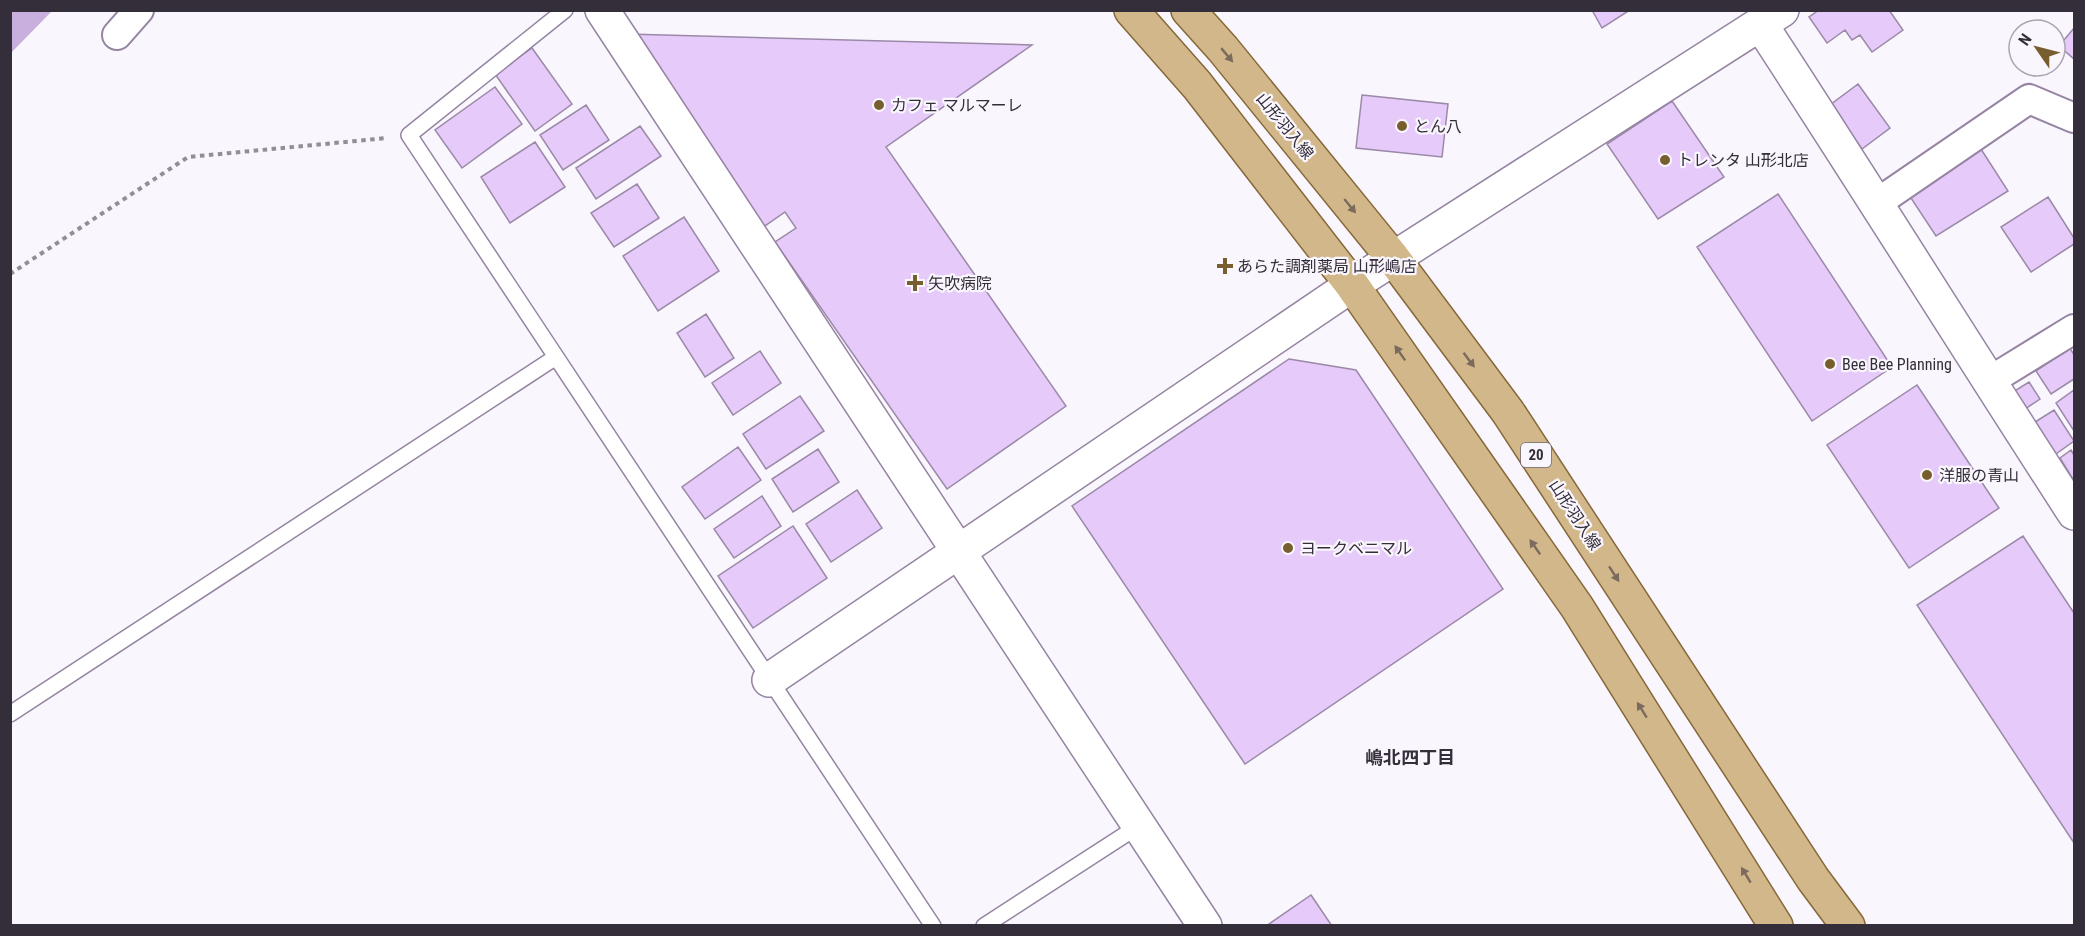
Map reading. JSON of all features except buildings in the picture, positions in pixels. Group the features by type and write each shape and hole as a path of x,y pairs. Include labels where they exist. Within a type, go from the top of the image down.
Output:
{"main road":[{"path":"1131,10 1197,85 1352,285 1577,607 1776,926"},
{"name":"山形羽入線","path":"1188,10 1223,49 1393,258 1508,412 1813,879 1848,926"}],"street":[{"path":"117,36 139,10"},
{"path":"602,10 1205,926"},
{"path":"769,680 1352,285 1771,18 1877,202 1988,381 2074,513"},
{"path":"1877,202 2029,99 2074,118"},
{"path":"1988,381 2074,329"}],"lane":[{"path":"565,10 409,135 933,926"},
{"path":"10,714 556,357"},
{"path":"984,926 1140,825"}],"path":[{"path":"10,274 188,157 409,135"}],"shaded area":[{"path":"10,11 52,11 11,53"}],"place":[{"name":"カフェ マルマーレ","path":"879,105"},
{"name":"とん八","path":"1402,126"},
{"name":"トレンタ 山形北店","path":"1665,160"},
{"name":"あらた調剤薬局 山形嶋店","path":"1225,266"},
{"name":"矢吹病院","path":"915,283"},
{"name":"Bee Bee Planning","path":"1830,364"},
{"name":"洋服の青山","path":"1927,475"},
{"name":"ヨークベニマル","path":"1288,548"}],"district":[{"name":"嶋北四丁目","path":"1410,757"}]}
